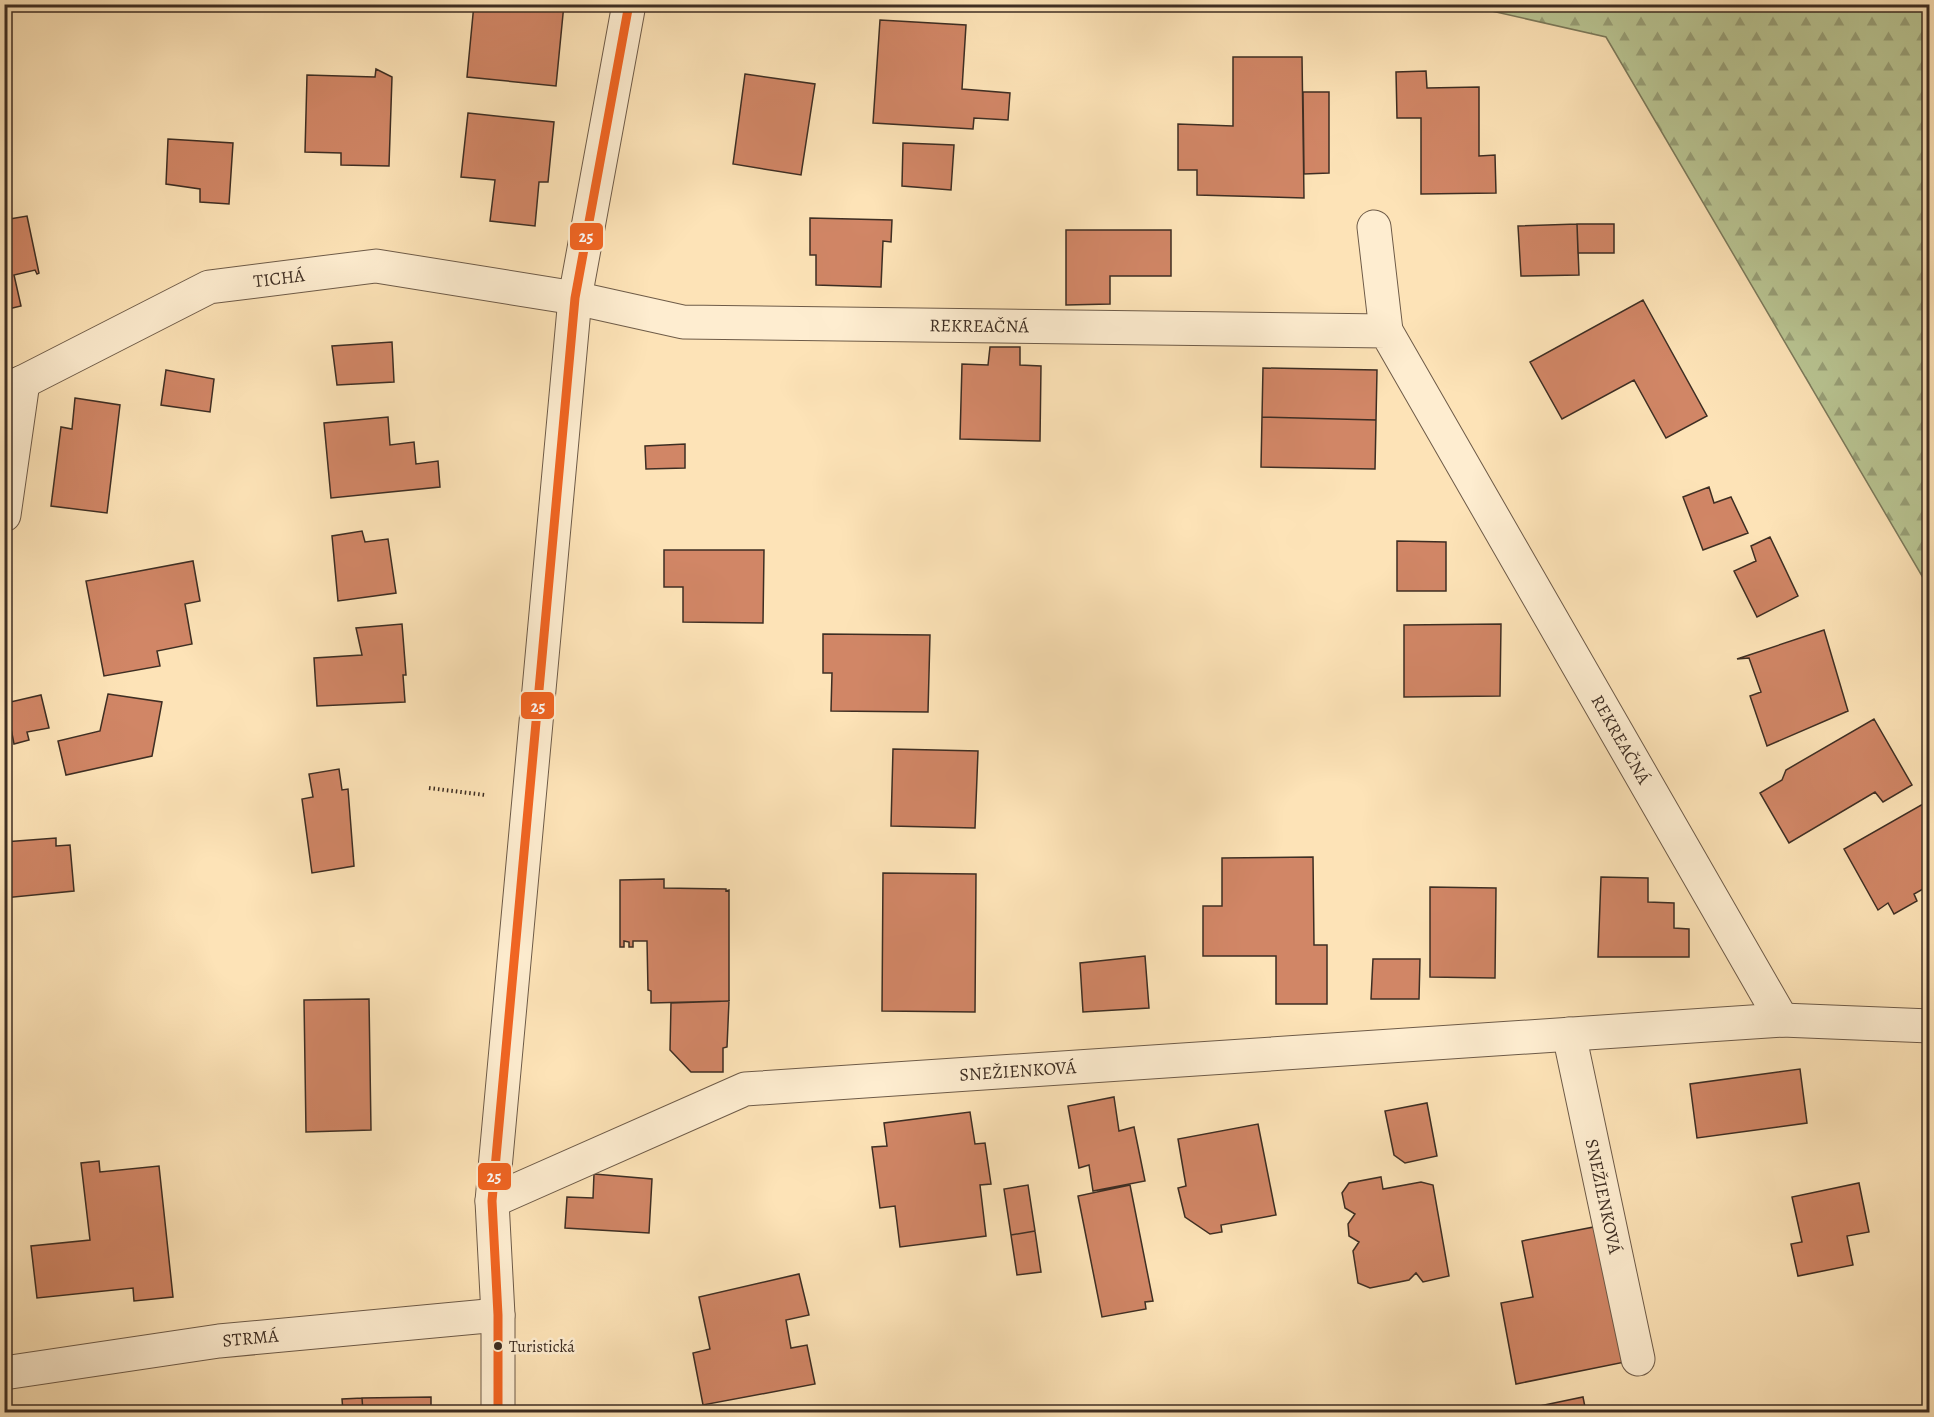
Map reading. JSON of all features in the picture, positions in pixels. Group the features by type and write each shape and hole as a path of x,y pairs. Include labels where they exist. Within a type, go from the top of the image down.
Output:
{"street":[{"path":"498,1413 498,1315 492,1201 575,298 628,4"},
{"name":"REKREAČNÁ","path":"1374,227 1386,330 1782,1020"},
{"name":"TICHÁ","path":"14,386 209,286 376,266 575,298"},
{"name":"REKREAČNÁ","path":"575,298 683,322 1386,330"},
{"path":"4,514 14,386"},
{"path":"1782,1020 1929,1026"},
{"name":"SNEŽIENKOVÁ","path":"492,1201 745,1089 1782,1020"},
{"name":"SNEŽIENKOVÁ","path":"1569,1034 1638,1359"},
{"name":"STRMÁ","path":"4,1372 219,1341 498,1315"}],"path":[{"path":"429,788 485,795"}],"green space":[{"path":"1465,5 1929,5 1929,588 1606,37"}],"building":[{"path":"474,4 564,4 556,86 467,77"},
{"path":"880,20 966,25 962,89 1010,93 1008,120 974,118 973,129 873,123"},
{"path":"1233,57 1302,57 1304,198 1197,195 1197,170 1178,170 1178,124 1233,126"},
{"path":"376,69 392,77 389,166 341,165 341,153 305,152 307,75 375,77"},
{"path":"1426,71 1427,88 1479,87 1479,156 1495,155 1496,193 1421,194 1421,118 1397,118 1396,72"},
{"path":"745,74 815,84 801,175 733,164"},
{"path":"1303,92 1329,92 1329,173 1304,174"},
{"path":"468,113 554,122 548,182 539,182 535,226 490,221 495,180 461,177"},
{"path":"168,139 233,143 229,204 200,202 200,189 166,184"},
{"path":"903,143 954,145 951,190 902,186"},
{"path":"27,216 39,273 37,274 35,270 14,275 21,306 4,310 4,220"},
{"path":"810,218 892,220 891,242 883,241 881,287 816,285 816,255 810,255"},
{"path":"1577,224 1579,275 1521,276 1518,226"},
{"path":"1577,224 1614,224 1614,253 1578,253"},
{"path":"1066,230 1171,230 1171,276 1110,276 1110,304 1066,305"},
{"path":"1643,300 1707,416 1666,438 1634,380 1562,419 1530,362"},
{"path":"392,342 394,382 337,385 332,346"},
{"path":"990,347 1020,347 1020,365 1041,366 1040,441 960,439 962,364 988,365"},
{"path":"1263,368 1377,370 1376,420 1262,417"},
{"path":"166,370 214,379 210,412 161,405"},
{"path":"75,398 120,405 107,513 51,506 61,427 72,429"},
{"path":"388,417 390,445 414,442 416,464 438,461 440,487 331,498 324,423"},
{"path":"1262,417 1376,420 1375,469 1261,467"},
{"path":"685,444 685,468 646,469 645,446"},
{"path":"1709,487 1714,503 1731,497 1748,533 1703,550 1683,497"},
{"path":"362,531 365,542 388,539 396,593 338,601 332,536"},
{"path":"1770,537 1798,596 1757,617 1734,571 1756,561 1751,546"},
{"path":"1397,541 1446,542 1446,591 1397,591"},
{"path":"664,550 764,550 763,623 683,622 683,587 664,587"},
{"path":"193,561 200,601 185,604 192,644 157,651 160,666 104,676 86,581"},
{"path":"402,624 406,675 403,675 405,702 317,706 314,658 362,655 356,628"},
{"path":"1501,624 1500,696 1404,697 1404,625"},
{"path":"1824,630 1848,711 1767,746 1750,696 1761,692 1749,658 1737,659"},
{"path":"823,634 930,635 928,712 831,711 832,673 823,673"},
{"path":"108,694 162,702 152,756 66,775 58,741 100,731"},
{"path":"41,695 49,728 27,732 29,740 14,744 6,703"},
{"path":"1874,719 1912,785 1883,802 1875,792 1789,843 1760,793 1782,780 1786,770"},
{"path":"893,749 978,751 975,828 891,826"},
{"path":"339,769 342,790 348,789 354,866 312,873 302,799 313,797 309,774"},
{"path":"1930,800 1930,885 1914,894 1917,901 1894,914 1888,903 1878,910 1844,849"},
{"path":"56,838 56,846 70,845 74,891 4,898 4,881 10,880 9,873 4,873 4,842"},
{"path":"1313,857 1314,945 1327,945 1327,1004 1276,1004 1276,956 1203,956 1203,906 1222,906 1222,858"},
{"path":"883,873 976,874 975,1012 882,1011"},
{"path":"1601,877 1648,878 1648,902 1674,903 1674,928 1689,929 1689,957 1598,957"},
{"path":"664,879 664,888 729,890 729,1001 651,1003 651,991 648,990 647,941 633,941 633,947 629,947 629,942 624,941 624,947 620,947 620,880"},
{"path":"1430,887 1496,888 1495,978 1430,977"},
{"path":"1145,956 1149,1008 1083,1012 1080,963"},
{"path":"1373,959 1420,959 1419,999 1371,999"},
{"path":"369,999 371,1130 306,1132 304,1000"},
{"path":"729,1001 727,1047 723,1048 723,1072 691,1072 670,1050 671,1003"},
{"path":"1800,1069 1807,1123 1697,1138 1690,1084"},
{"path":"1114,1097 1119,1131 1134,1127 1145,1181 1093,1191 1089,1165 1079,1168 1068,1106"},
{"path":"1427,1103 1437,1156 1405,1163 1394,1155 1385,1111"},
{"path":"970,1112 975,1144 985,1143 991,1184 980,1185 986,1236 900,1247 895,1206 880,1208 872,1147 887,1146 884,1123"},
{"path":"1258,1124 1276,1215 1221,1225 1222,1232 1210,1234 1185,1217 1178,1188 1186,1186 1178,1139"},
{"path":"99,1161 100,1172 159,1166 173,1297 134,1301 133,1288 37,1298 31,1246 90,1240 81,1163"},
{"path":"1930,1167 1930,1195 1925,1168"},
{"path":"594,1174 652,1179 649,1233 565,1228 567,1197 593,1198"},
{"path":"1381,1177 1383,1189 1421,1182 1433,1185 1449,1276 1423,1282 1416,1273 1409,1280 1370,1288 1358,1283 1353,1251 1359,1242 1349,1236 1348,1224 1355,1214 1345,1208 1342,1193 1349,1183"},
{"path":"1859,1183 1869,1232 1847,1236 1853,1265 1798,1276 1791,1244 1802,1242 1792,1197"},
{"path":"1028,1185 1035,1231 1011,1235 1004,1189"},
{"path":"1130,1185 1153,1301 1145,1302 1146,1309 1102,1317 1078,1196"},
{"path":"1599,1226 1625,1362 1516,1384 1501,1303 1533,1297 1522,1241"},
{"path":"1035,1231 1041,1272 1017,1275 1011,1235"},
{"path":"799,1274 809,1315 786,1320 791,1348 807,1345 815,1384 703,1405 693,1353 710,1349 699,1297"},
{"path":"431,1397 431,1412 363,1412 362,1398"},
{"path":"1583,1397 1586,1412 1511,1412"},
{"path":"362,1398 363,1412 343,1412 342,1399"}],"transit line":[{"name":"25","path":"498,1412 498,1315 492,1201 575,298 629,4"}],"place":[{"name":"Turistická","path":"498,1346"}]}
